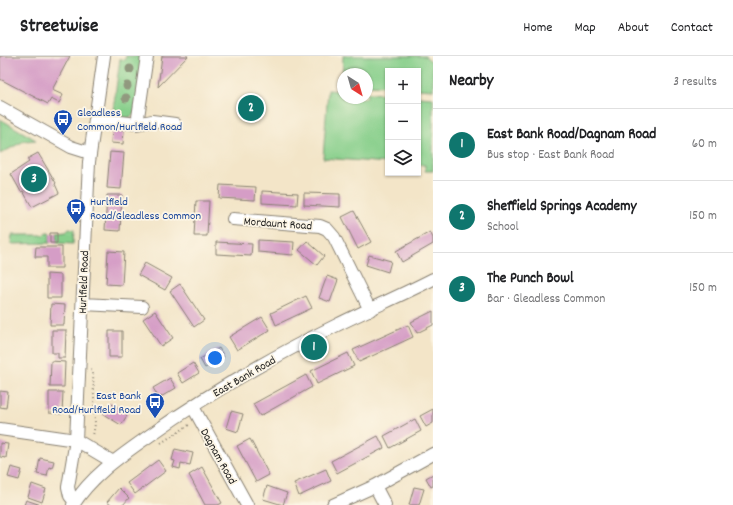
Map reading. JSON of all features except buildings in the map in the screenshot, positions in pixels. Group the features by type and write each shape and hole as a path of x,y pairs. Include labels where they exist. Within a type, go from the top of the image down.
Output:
{"street":[{"name":"Hurlfield Road","path":"74,503 70,496 68,487 76,440 90,153 104,56"},
{"path":"137,124 148,56"},
{"path":"0,107 71,147 90,153"},
{"path":"96,119 137,124 152,121 175,124"},
{"name":"Mordaunt Road","path":"233,219 320,226 327,229 334,237 370,310"},
{"name":"East Bank Road","path":"74,503 92,481 112,462 192,407 265,363 433,279"},
{"path":"83,304 142,307"},
{"name":"Dagnam Road","path":"192,407 247,505"},
{"path":"0,429 76,440 112,462"},
{"path":"333,505 375,486 433,454"},
{"path":"375,486 385,505"}],"path":[{"path":"79,364 93,372 95,424 92,435"}],"green space":[{"path":"126,56 139,56 143,62 135,114 128,118 112,118 120,59 125,60"},
{"path":"343,56 425,56 433,63 433,90 421,89 421,68 385,68 385,86 373,85 373,68 343,68"},
{"path":"328,90 337,91 337,104 373,104 373,93 385,94 385,163 323,158"},
{"path":"421,97 433,98 433,171 425,171 425,165 421,165"},
{"path":"0,119 36,140 24,141 0,154"},
{"path":"69,229 74,230 73,244 57,243 57,233 66,232"},
{"path":"50,233 50,243 11,244 12,235 43,235"}],"place":[{"name":"Sheffield Springs Academy","path":"251,108"},
{"name":"Gleadless Common/Hurlfield Road","path":"63,136"},
{"name":"The Punch Bowl","path":"34,179"},
{"name":"Hurlfield Road/Gleadless Common","path":"76,225"},
{"name":"East Bank Road/Dagnam Road","path":"314,347"},
{"name":"East Bank Road/Hurlfield Road","path":"155,419"}]}
